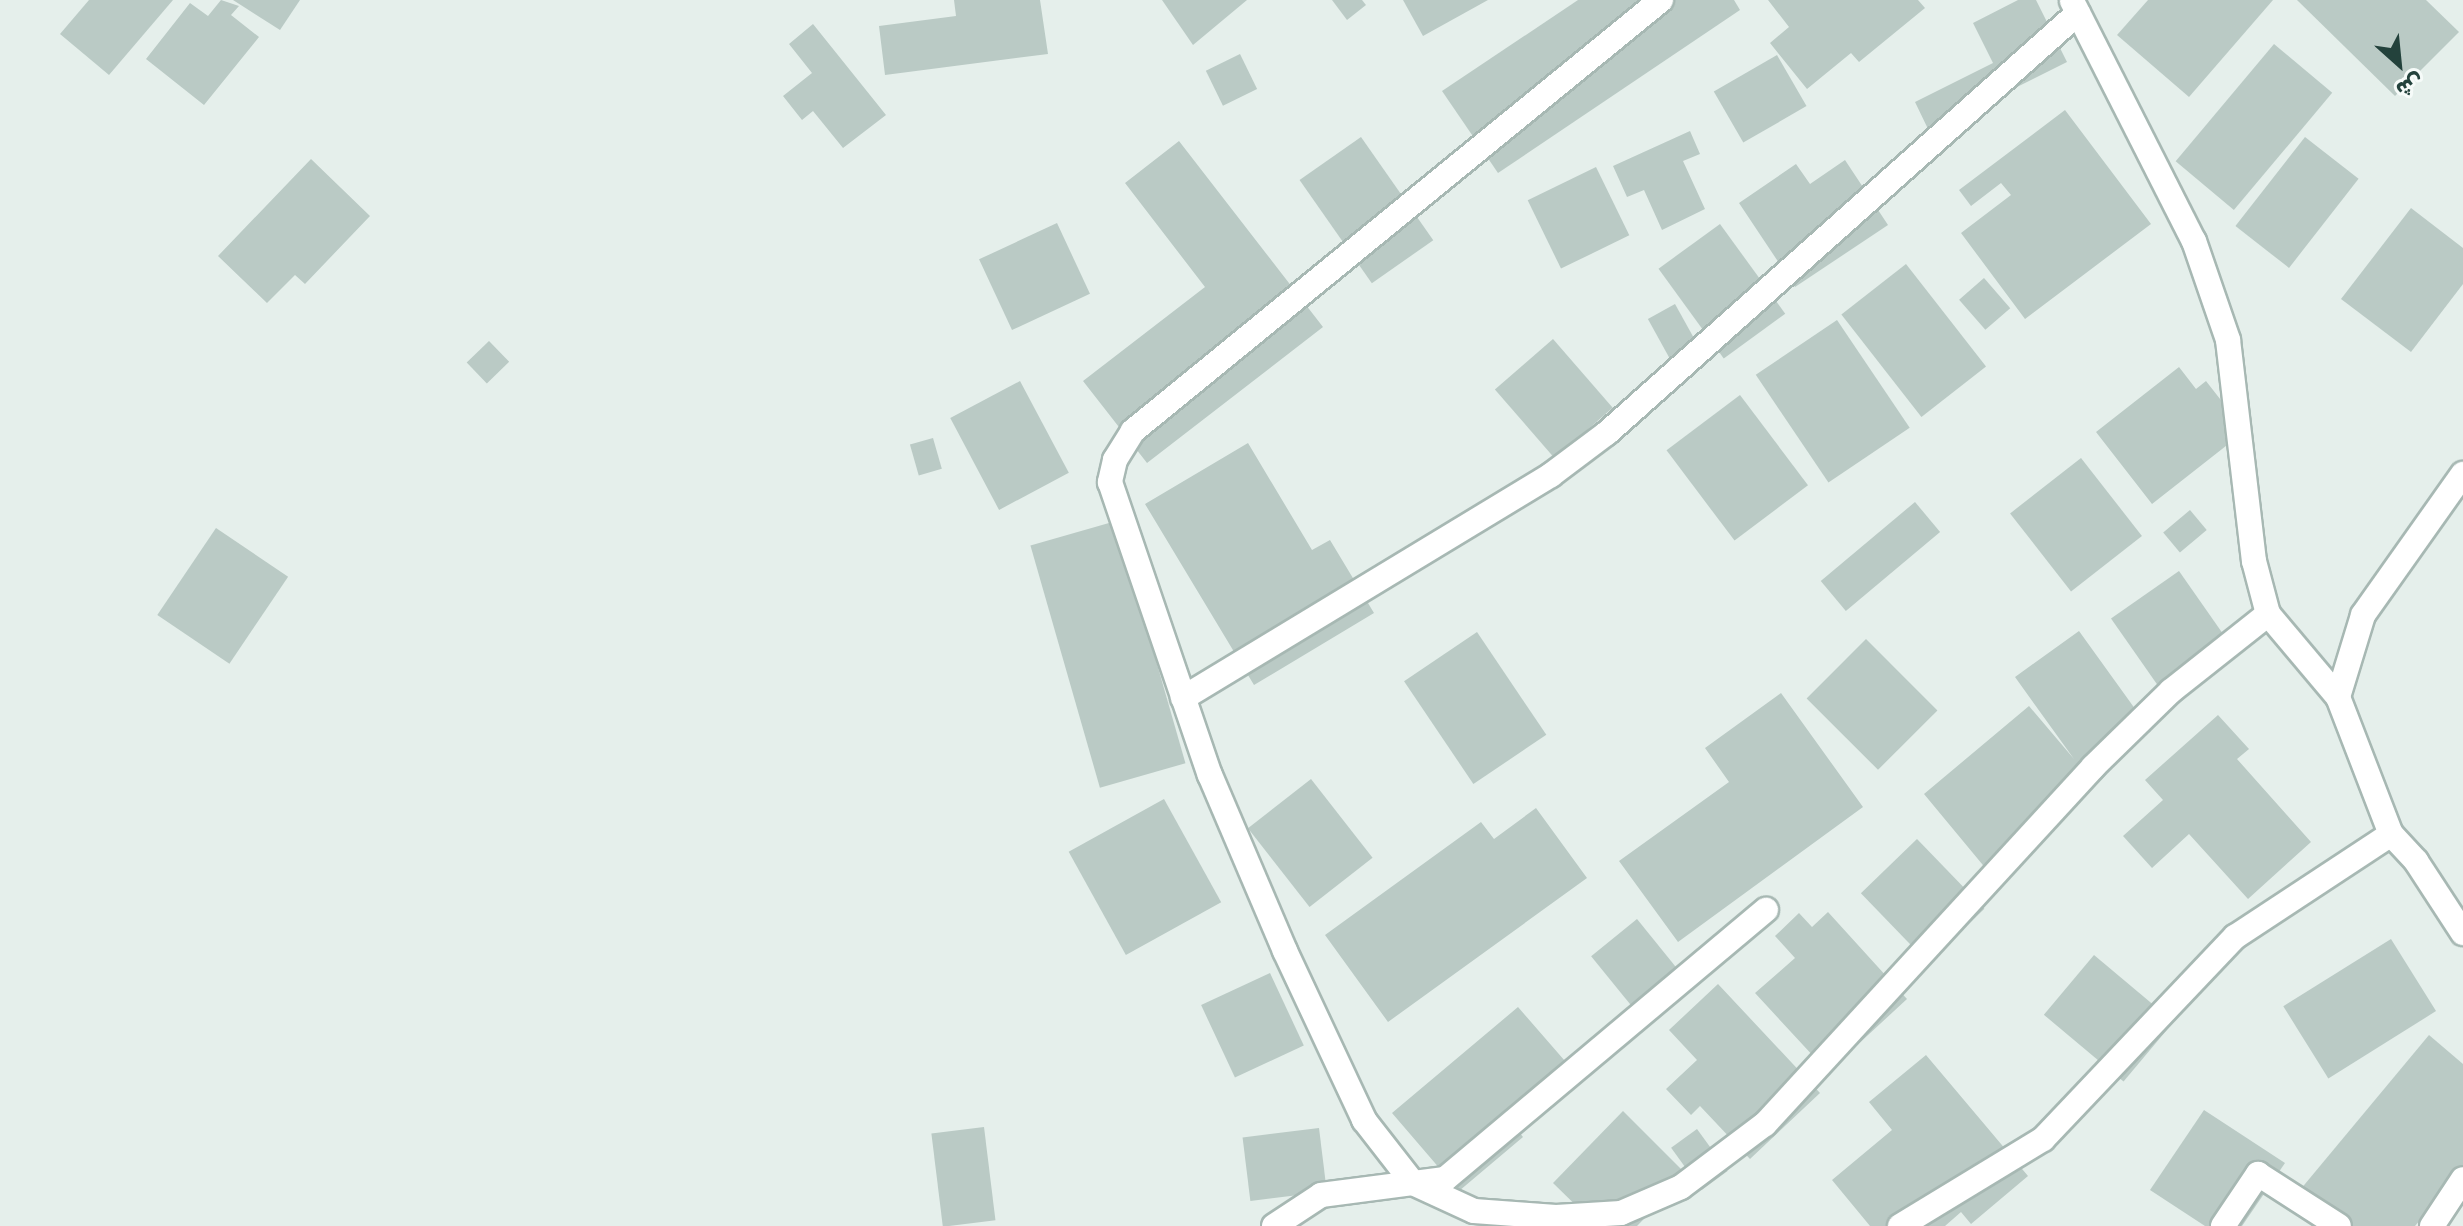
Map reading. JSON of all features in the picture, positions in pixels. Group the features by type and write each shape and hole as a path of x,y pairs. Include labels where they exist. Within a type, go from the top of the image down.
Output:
{"street":[{"path":"1661,0 1133,431 1115,460 1110,482 1183,698 1272,922 1358,1106 1413,1183 1474,1211 1556,1217 1621,1213 1693,1179 1765,1124 2093,767 2171,691 2268,614"},
{"path":"1183,698 1551,475 1607,433 2075,7 2194,241 2228,340 2254,561 2268,614 2338,697 2391,834 2416,861 2463,933"},
{"path":"2338,697 2363,615 2463,474"},
{"path":"1900,1226 2043,1139 2235,937 2391,834"},
{"path":"1274,1226 1321,1195 1445,1179 1766,910"},
{"path":"2223,1226 2258,1174 2339,1226"},
{"path":"2432,1226 2463,1179"}],"building":[{"path":"89,0 173,0 109,75 60,34"},
{"path":"221,0 239,6 231,15 259,37 204,105 146,59 190,3 208,16"},
{"path":"233,0 300,0 280,30"},
{"path":"954,0 1040,0 1048,54 885,75 879,26 956,16"},
{"path":"1162,0 1247,0 1193,45"},
{"path":"1332,0 1362,0 1366,5 1347,20"},
{"path":"1403,0 1488,0 1423,36"},
{"path":"1578,0 1734,0 1740,10 1498,173 1442,91"},
{"path":"1768,0 1918,0 1925,8 1859,62 1851,53 1807,89 1770,43 1789,27"},
{"path":"2018,0 2036,0 2067,62 1929,131 1915,102 1993,63 1973,23"},
{"path":"2148,0 2273,0 2189,97 2117,35"},
{"path":"2297,0 2426,0 2459,32 2395,96"},
{"path":"813,24 886,115 843,148 813,111 802,120 783,96 812,73 789,44"},
{"path":"2274,44 2332,93 2234,210 2176,161"},
{"path":"1240,54 1257,89 1223,106 1206,71"},
{"path":"1777,55 1806,106 1743,143 1714,92"},
{"path":"2065,110 2151,224 2025,319 1961,233 2011,195 2001,183 1971,206 1959,190"},
{"path":"1690,131 1700,154 1683,161 1705,209 1662,230 1644,190 1627,197 1613,166"},
{"path":"1361,137 1433,240 1372,283 1300,180"},
{"path":"2305,137 2359,179 2289,268 2235,226"},
{"path":"1179,141 1323,327 1147,463 1083,381 1205,287 1125,183"},
{"path":"311,159 370,216 305,284 295,275 267,303 218,256"},
{"path":"1845,160 1888,225 1795,287 1739,203 1796,164 1810,184"},
{"path":"1596,167 1629,235 1561,269 1528,200"},
{"path":"2411,208 2463,248 2463,284 2411,352 2341,299"},
{"path":"1057,223 1090,294 1012,330 979,259"},
{"path":"1720,224 1785,314 1724,358 1659,269"},
{"path":"1906,264 1986,366 1921,417 1841,314"},
{"path":"1984,278 2010,308 1985,330 1959,300"},
{"path":"1675,304 1707,361 1679,376 1648,319"},
{"path":"1837,320 1910,428 1828,483 1756,375"},
{"path":"1553,339 1613,408 1555,458 1495,390"},
{"path":"489,341 509,362 487,383 467,363"},
{"path":"2179,367 2196,389 2206,381 2245,431 2152,504 2096,432"},
{"path":"1020,381 1069,473 999,510 950,418"},
{"path":"1740,395 1808,485 1735,541 1667,450"},
{"path":"933,438 942,469 919,475 910,445"},
{"path":"1248,443 1312,550 1330,540 1374,613 1254,685 1145,504"},
{"path":"2081,458 2142,536 2071,591 2010,513"},
{"path":"1915,502 1940,532 1846,611 1821,581"},
{"path":"2190,510 2207,530 2180,552 2163,532"},
{"path":"1116,521 1185,763 1100,788 1030,546"},
{"path":"216,528 288,577 229,664 157,615"},
{"path":"2179,571 2236,653 2168,701 2111,619"},
{"path":"2079,631 2151,731 2088,776 1987,870 1924,794 2029,706 2074,759 2015,677"},
{"path":"1477,632 1546,735 1473,784 1404,681"},
{"path":"1866,639 1937,710 1878,770 1807,698"},
{"path":"1781,693 1863,807 1678,942 1619,861 1729,782 1705,748"},
{"path":"2218,715 2249,749 2237,759 2311,842 2248,899 2189,834 2152,868 2123,836 2163,800 2145,780"},
{"path":"1311,779 1373,858 1310,907 1248,828"},
{"path":"1164,799 1221,902 1126,955 1069,852"},
{"path":"1536,808 1587,878 1388,1022 1325,935 1481,822 1494,839"},
{"path":"1917,839 1984,909 1928,963 1861,893"},
{"path":"1828,912 1907,999 1828,1072 1755,993 1795,958 1775,936 1799,913 1812,927"},
{"path":"1637,919 1677,968 1631,1005 1591,956"},
{"path":"2391,939 2436,1011 2328,1078 2283,1006"},
{"path":"2094,955 2174,1022 2124,1082 2044,1015"},
{"path":"1270,973 1304,1046 1235,1078 1201,1005"},
{"path":"1718,984 1820,1093 1750,1159 1700,1106 1691,1115 1666,1089 1697,1060 1669,1030"},
{"path":"1518,1007 1578,1076 1550,1100 1537,1085 1504,1113 1523,1137 1459,1191 1392,1113"},
{"path":"2429,1035 2463,1064 2463,1170 2415,1226 2331,1226 2295,1196"},
{"path":"1926,1055 2028,1176 1971,1224 1961,1212 1945,1226 1870,1226 1832,1180 1892,1130 1869,1102"},
{"path":"2204,1110 2285,1163 2242,1226 2205,1226 2150,1190"},
{"path":"1623,1111 1687,1175 1637,1226 1597,1226 1553,1183"},
{"path":"984,1127 995,1220 943,1226 931,1133"},
{"path":"1319,1128 1327,1192 1250,1201 1243,1137"},
{"path":"1697,1129 1728,1171 1702,1190 1671,1148"}]}
